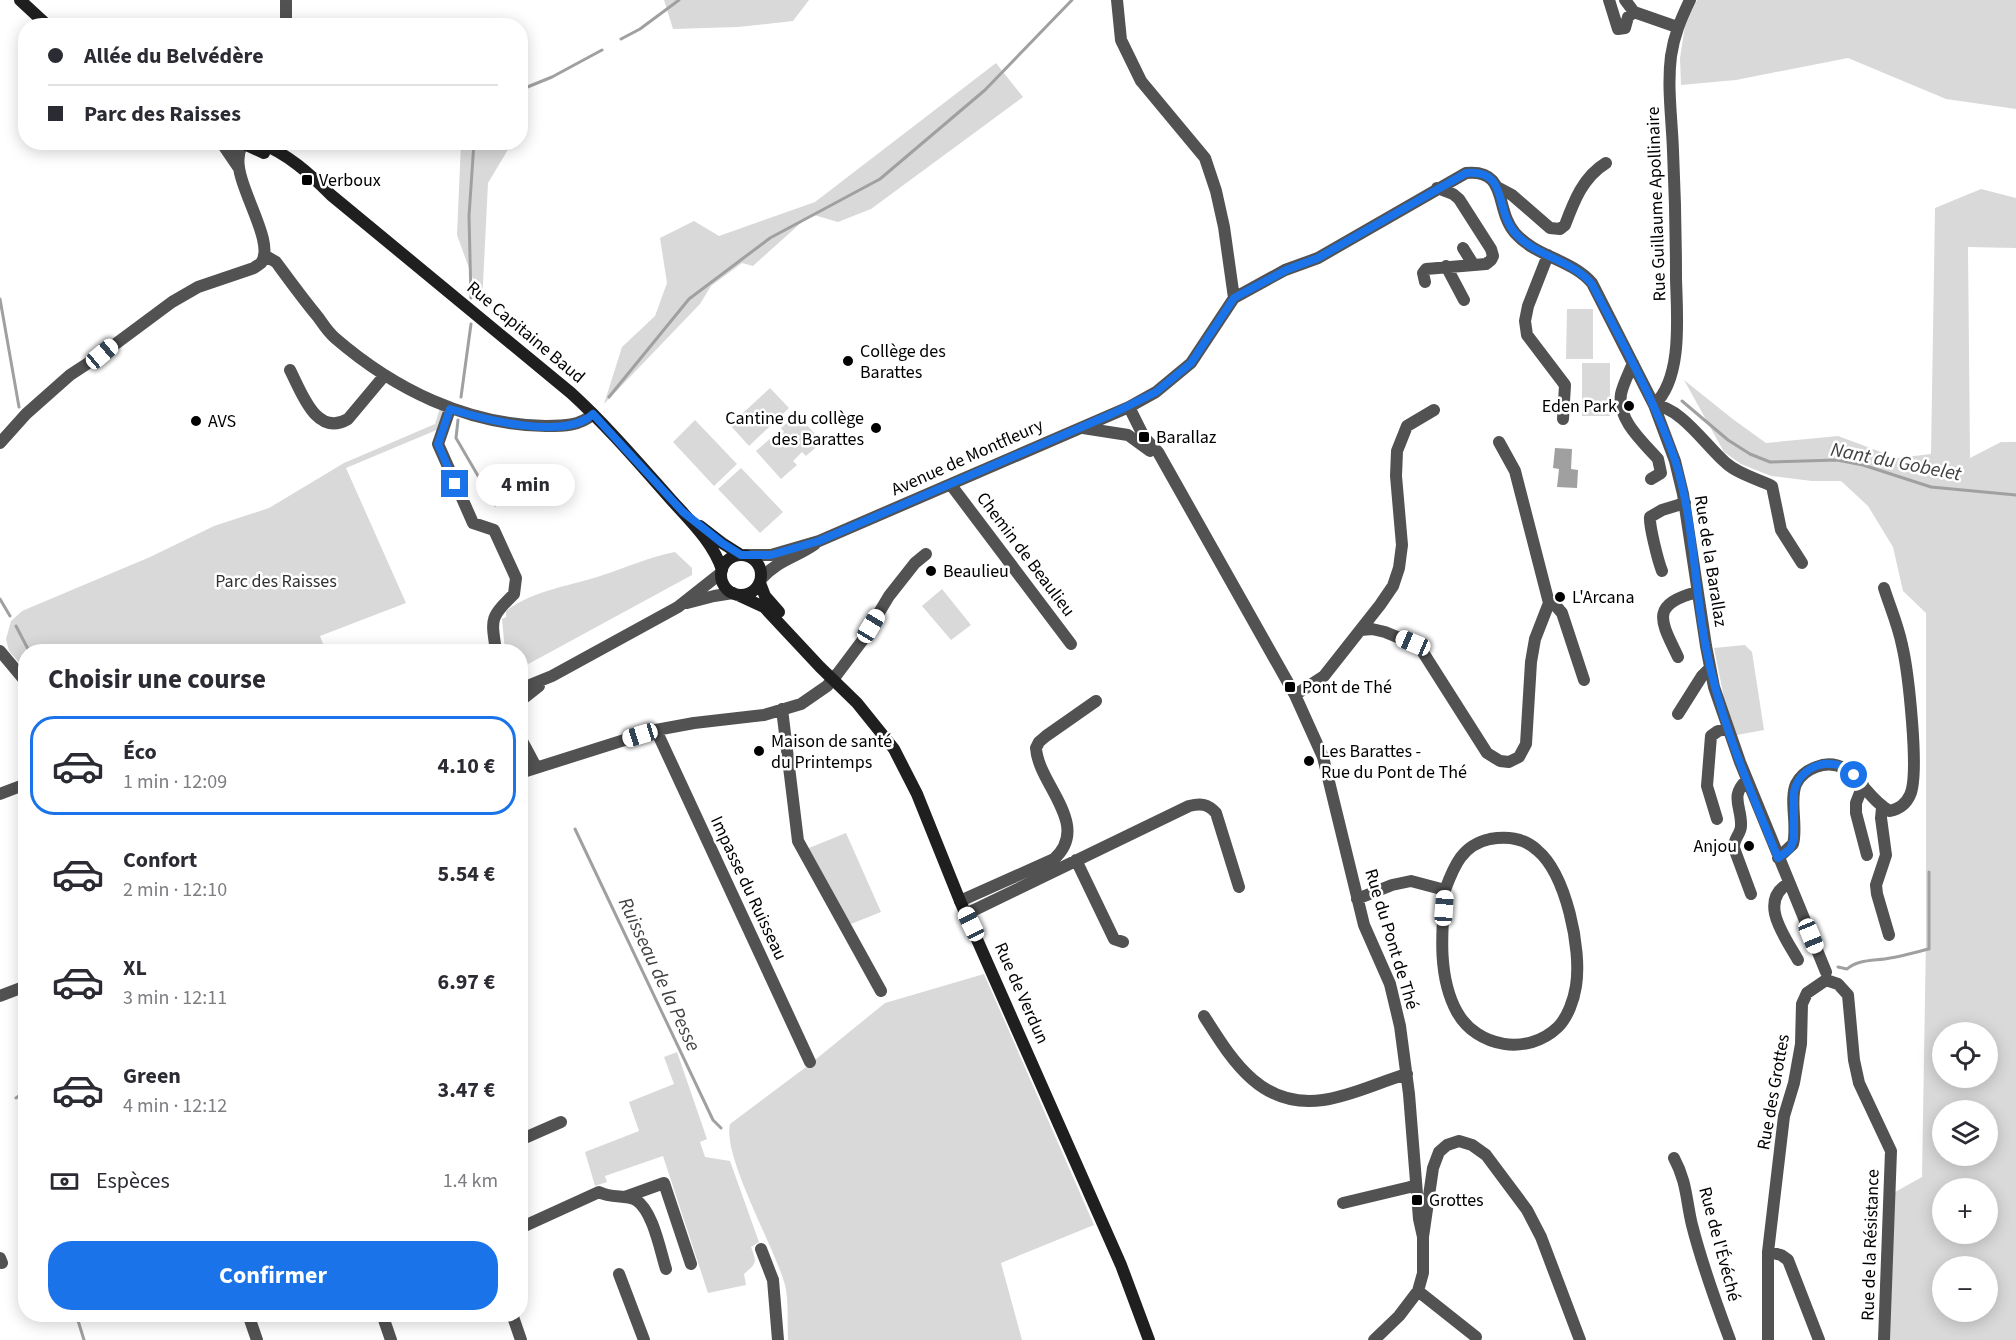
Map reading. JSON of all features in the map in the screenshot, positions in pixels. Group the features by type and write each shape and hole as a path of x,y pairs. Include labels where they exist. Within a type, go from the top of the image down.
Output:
{"main road":[{"path":"20,0 39,18"},
{"name":"Rue Capitaine Baud","path":"273,150 310,173 331,195 542,368 593,414 683,512 715,554 721,571"},
{"name":"Rue Capitaine Baud","path":"683,512 722,543 744,555"},
{"path":"744,555 759,564 761,581 749,594 736,594 725,587 721,571 731,557 744,555"},
{"name":"Rue de Verdun","path":"761,581 765,596 825,663 833,678"},
{"name":"Rue de Verdun","path":"736,594 764,607 877,726 894,749 917,794 960,901 1121,1265 1149,1340"}],"street":[{"path":"286,0 286,18"},
{"path":"1117,0 1121,40 1141,81 1205,158 1222,218 1234,298"},
{"path":"1609,0 1618,29 1625,28 1628,16 1634,12"},
{"path":"1625,0 1634,12 1677,27"},
{"name":"Rue Guillaume Apollinaire","path":"1654,405 1668,385 1677,335 1676,196 1670,82 1671,56 1677,27 1690,0"},
{"path":"227,150 239,168"},
{"path":"0,443 26,414 70,375 168,304 198,287 254,268 261,263 264,255 263,236 239,168 238,156 240,150"},
{"path":"239,168 259,150"},
{"path":"1128,435 1123,419 1129,406 1172,381 1191,363 1234,298 1286,270 1318,258 1466,173 1477,172 1491,178 1497,187 1512,195 1550,228 1560,229 1565,225 1585,181 1595,170 1606,163"},
{"name":"Rue de la Barallaz","path":"1497,187 1506,218 1513,231 1534,249 1574,267 1592,284 1654,405 1675,461 1685,503 1710,668 1727,729 1826,972"},
{"path":"1425,282 1423,273 1426,269 1486,264 1493,256 1491,249 1459,199 1437,188"},
{"path":"1463,248 1473,264"},
{"path":"264,255 276,262 333,336 384,376 447,407 506,423 540,426 573,425 593,414"},
{"path":"1548,255 1528,306 1525,321 1527,335 1565,385 1563,419"},
{"path":"1446,266 1464,300"},
{"path":"1632,363 1621,394 1621,407 1625,419 1661,465 1661,473 1651,478"},
{"path":"290,370 316,417 331,423 348,419 384,376"},
{"path":"1138,423 1146,397"},
{"path":"1654,405 1665,406 1707,442 1727,464 1772,486 1781,530 1802,563"},
{"name":"Rue du Pont de Thé","path":"1129,406 1144,436 1158,452 1295,695 1323,757 1364,925 1390,984 1400,1026 1407,1074 1419,1219 1423,1237"},
{"name":"Avenue de Montfleury","path":"744,555 771,555 819,541 1129,406"},
{"path":"447,407 438,444 473,523 494,530 516,578 514,594 494,614 493,644"},
{"path":"1295,695 1324,676 1393,586 1399,568 1402,545 1396,476 1397,451 1401,436 1407,426 1434,410"},
{"name":"Rue du Pont de Thé","path":"1079,428 1128,435 1162,461"},
{"path":"1361,630 1372,629 1386,632 1419,646 1487,753 1500,762 1509,762 1519,757 1526,744 1534,639 1549,603 1515,471 1499,442"},
{"name":"Chemin de Beaulieu","path":"951,485 1071,644"},
{"path":"1662,571 1649,522 1650,517 1662,510 1685,503"},
{"name":"Avenue de Montfleury","path":"761,581 776,564 802,553 819,541"},
{"path":"528,770 656,730 764,715 801,704 833,678 862,641 888,596 915,563 926,554"},
{"path":"678,607 721,571"},
{"path":"1778,858 1790,849 1794,839 1794,792 1802,776 1810,769 1832,764 1841,766 1854,775 1882,808 1890,811 1903,806 1911,794 1915,774 1907,669 1902,642 1884,588"},
{"path":"1678,657 1662,618 1666,607 1679,597 1697,592"},
{"path":"528,685 552,676 678,607 703,598 736,594"},
{"path":"1549,603 1556,606 1562,613 1584,680"},
{"path":"0,651 18,672"},
{"path":"1678,714 1702,676 1710,668"},
{"path":"528,694 552,676"},
{"path":"960,901 1054,859 1061,852 1068,831 1067,819 1040,763 1036,748 1046,736 1096,701"},
{"path":"782,709 798,841 881,991"},
{"path":"1717,819 1707,786 1711,736 1727,729"},
{"name":"Impasse du Ruisseau","path":"656,730 810,1062"},
{"path":"528,752 536,767"},
{"path":"1747,780 1737,795 1742,827 1733,842 1750,894"},
{"path":"1863,785 1856,803 1856,813 1867,855"},
{"path":"0,794 18,787"},
{"path":"966,914 1198,804 1210,806 1216,813 1239,887"},
{"path":"1882,808 1881,819 1886,855 1876,885 1889,935"},
{"path":"1511,837 1537,849 1546,859 1569,909 1576,934 1579,972 1576,991 1560,1025 1535,1041 1517,1045 1501,1043 1477,1035 1465,1024 1452,1000 1444,964 1445,891 1457,861 1472,845 1483,841 1511,837"},
{"path":"1076,860 1113,939 1123,942"},
{"path":"1357,898 1392,885 1411,881 1445,891"},
{"path":"1789,883 1779,888 1773,909 1798,960"},
{"name":"Rue des Grottes","path":"1768,1340 1768,1252 1784,1116 1794,1083 1801,1044 1802,1004 1807,993 1826,980 1838,984 1848,995 1854,1060 1859,1083 1891,1151"},
{"path":"0,996 18,989"},
{"path":"1204,1016 1227,1052 1250,1079 1263,1088 1289,1098 1322,1100 1407,1074"},
{"path":"528,1136 561,1122"},
{"path":"1374,1340 1399,1316 1418,1291 1423,1273 1423,1237 1433,1168 1439,1152 1447,1145 1458,1141 1473,1145 1486,1155 1527,1210 1540,1237 1580,1340"},
{"name":"Rue de la Résistance","path":"1884,1340 1891,1151"},
{"name":"Rue de l'Évéché","path":"1674,1158 1683,1174 1692,1225 1730,1340"},
{"path":"625,1197 663,1183 691,1264"},
{"path":"1343,1203 1416,1184"},
{"path":"528,1224 599,1192 609,1197 636,1200 648,1212 666,1269"},
{"path":"761,1249 773,1280 778,1340"},
{"path":"1768,1252 1781,1255 1788,1260 1819,1340"},
{"path":"619,1274 644,1340"},
{"path":"1418,1291 1476,1337"},
{"path":"251,1322 257,1340"},
{"path":"385,1322 391,1340"},
{"path":"514,1322 520,1340"}],"green space":[{"path":"664,0 809,0 793,21 738,27 673,29"},
{"path":"1697,0 2016,0 2016,109 1946,99 1848,58 1736,80 1681,85 1680,58 1685,26"},
{"path":"996,63 1023,97 871,209 838,222 814,215 803,221 753,266 742,263 711,286 700,304 604,404 622,347 655,316 667,283 660,238 694,221 719,236 815,202"},
{"path":"461,150 508,150 488,183 482,304 457,235"},
{"path":"1981,189 2016,198 2016,248 1968,247 1970,458 2001,442 2016,442 2016,1340 1888,1340 1895,1192 1922,1177 1926,938 1926,613 1903,591 1893,547 1868,506 1841,481 1812,481 1771,476 1741,464 1724,452 1684,380 1766,443 1838,436 1897,458 1931,454 1935,208"},
{"path":"1567,309 1593,309 1593,359 1566,359"},
{"path":"1582,363 1610,363 1610,416 1582,416"},
{"path":"770,388 789,408 749,446 730,425"},
{"name":"Parc des Raisses","path":"440,408 445,410 439,429 346,468 406,603 320,636 323,644 18,644 18,661 9,651 6,639 11,621 22,611 150,557 214,526 269,508 344,463 435,424"},
{"path":"797,414 822,442 806,456 802,452 793,461 797,465 781,479 756,451 772,437 775,440 784,432 781,428"},
{"path":"695,420 737,464 714,486 673,442"},
{"path":"741,468 783,512 760,533 718,489"},
{"path":"675,552 692,568 692,575 528,664 528,644 504,644 502,619 506,617 506,611 517,604 540,593"},
{"path":"942,589 971,625 951,640 922,606"},
{"path":"1745,645 1752,652 1764,730 1737,735 1724,698 1714,648"},
{"path":"846,833 881,912 851,924 804,850"},
{"path":"984,974 1094,1225 1001,1263 1022,1340 788,1340 785,1285 741,1179 730,1139 730,1124 810,1064 885,1003"},
{"path":"677,1052 707,1139 700,1142 705,1157 730,1161 759,1242 751,1247 755,1262 744,1274 746,1285 708,1293 663,1156 605,1176 607,1182 595,1186 585,1152 639,1131 629,1102 674,1084 664,1057"}],"shaded area":[{"path":"1555,448 1572,449 1571,469 1578,470 1577,488 1557,487 1559,469 1553,468"}],"waterway":[{"name":"Ruisseau de la Pesse","path":"621,39 640,29 679,0"},
{"path":"609,397 689,299 770,238 880,179 985,90 1072,0"},
{"name":"Ruisseau de la Pesse","path":"528,87 552,77 602,50"},
{"name":"Ruisseau de la Pesse","path":"471,298 469,216 473,150"},
{"path":"0,299 19,407"},
{"name":"Ruisseau de la Pesse","path":"461,397 471,324"},
{"name":"Nant du Gobelet","path":"1682,401 1728,440 1750,454 1770,462 1837,460 1863,465 1931,487 2016,495"},
{"name":"Ruisseau de la Pesse","path":"458,420 456,438 495,505"},
{"path":"0,599 10,616"},
{"path":"16,626 25,644"},
{"name":"Ruisseau de la Pesse","path":"575,829 713,1120 721,1128"},
{"path":"1838,967 1847,969 1862,962 1929,949 1929,872"},
{"path":"78,1322 84,1340"}],"place":[{"name":"Verboux","path":"307,180"},
{"name":"Collège des Barattes","path":"848,361"},
{"name":"Eden Park","path":"1629,406"},
{"name":"AVS","path":"196,421"},
{"name":"Cantine du collège des Barattes","path":"876,428"},
{"name":"Barallaz","path":"1144,437"},
{"name":"Beaulieu","path":"931,571"},
{"name":"L'Arcana","path":"1560,597"},
{"name":"Pont de Thé","path":"1290,687"},
{"name":"Maison de santé du Printemps","path":"759,751"},
{"name":"Les Barattes - Rue du Pont de Thé","path":"1309,761"},
{"name":"Anjou","path":"1749,846"},
{"name":"Grottes","path":"1417,1200"}],"route":[{"path":"455,484 438,444 450,409 506,423 540,426 573,425 593,414 683,512 741,555 771,555 819,541 1114,413 1156,392 1191,363 1234,298 1286,270 1318,258 1466,173 1484,173 1495,182 1506,218 1513,231 1534,249 1574,267 1592,284 1654,405 1675,461 1683,494 1714,687 1727,729 1778,858 1793,844 1794,792 1802,776 1810,769 1832,764 1841,766 1854,775"}]}
